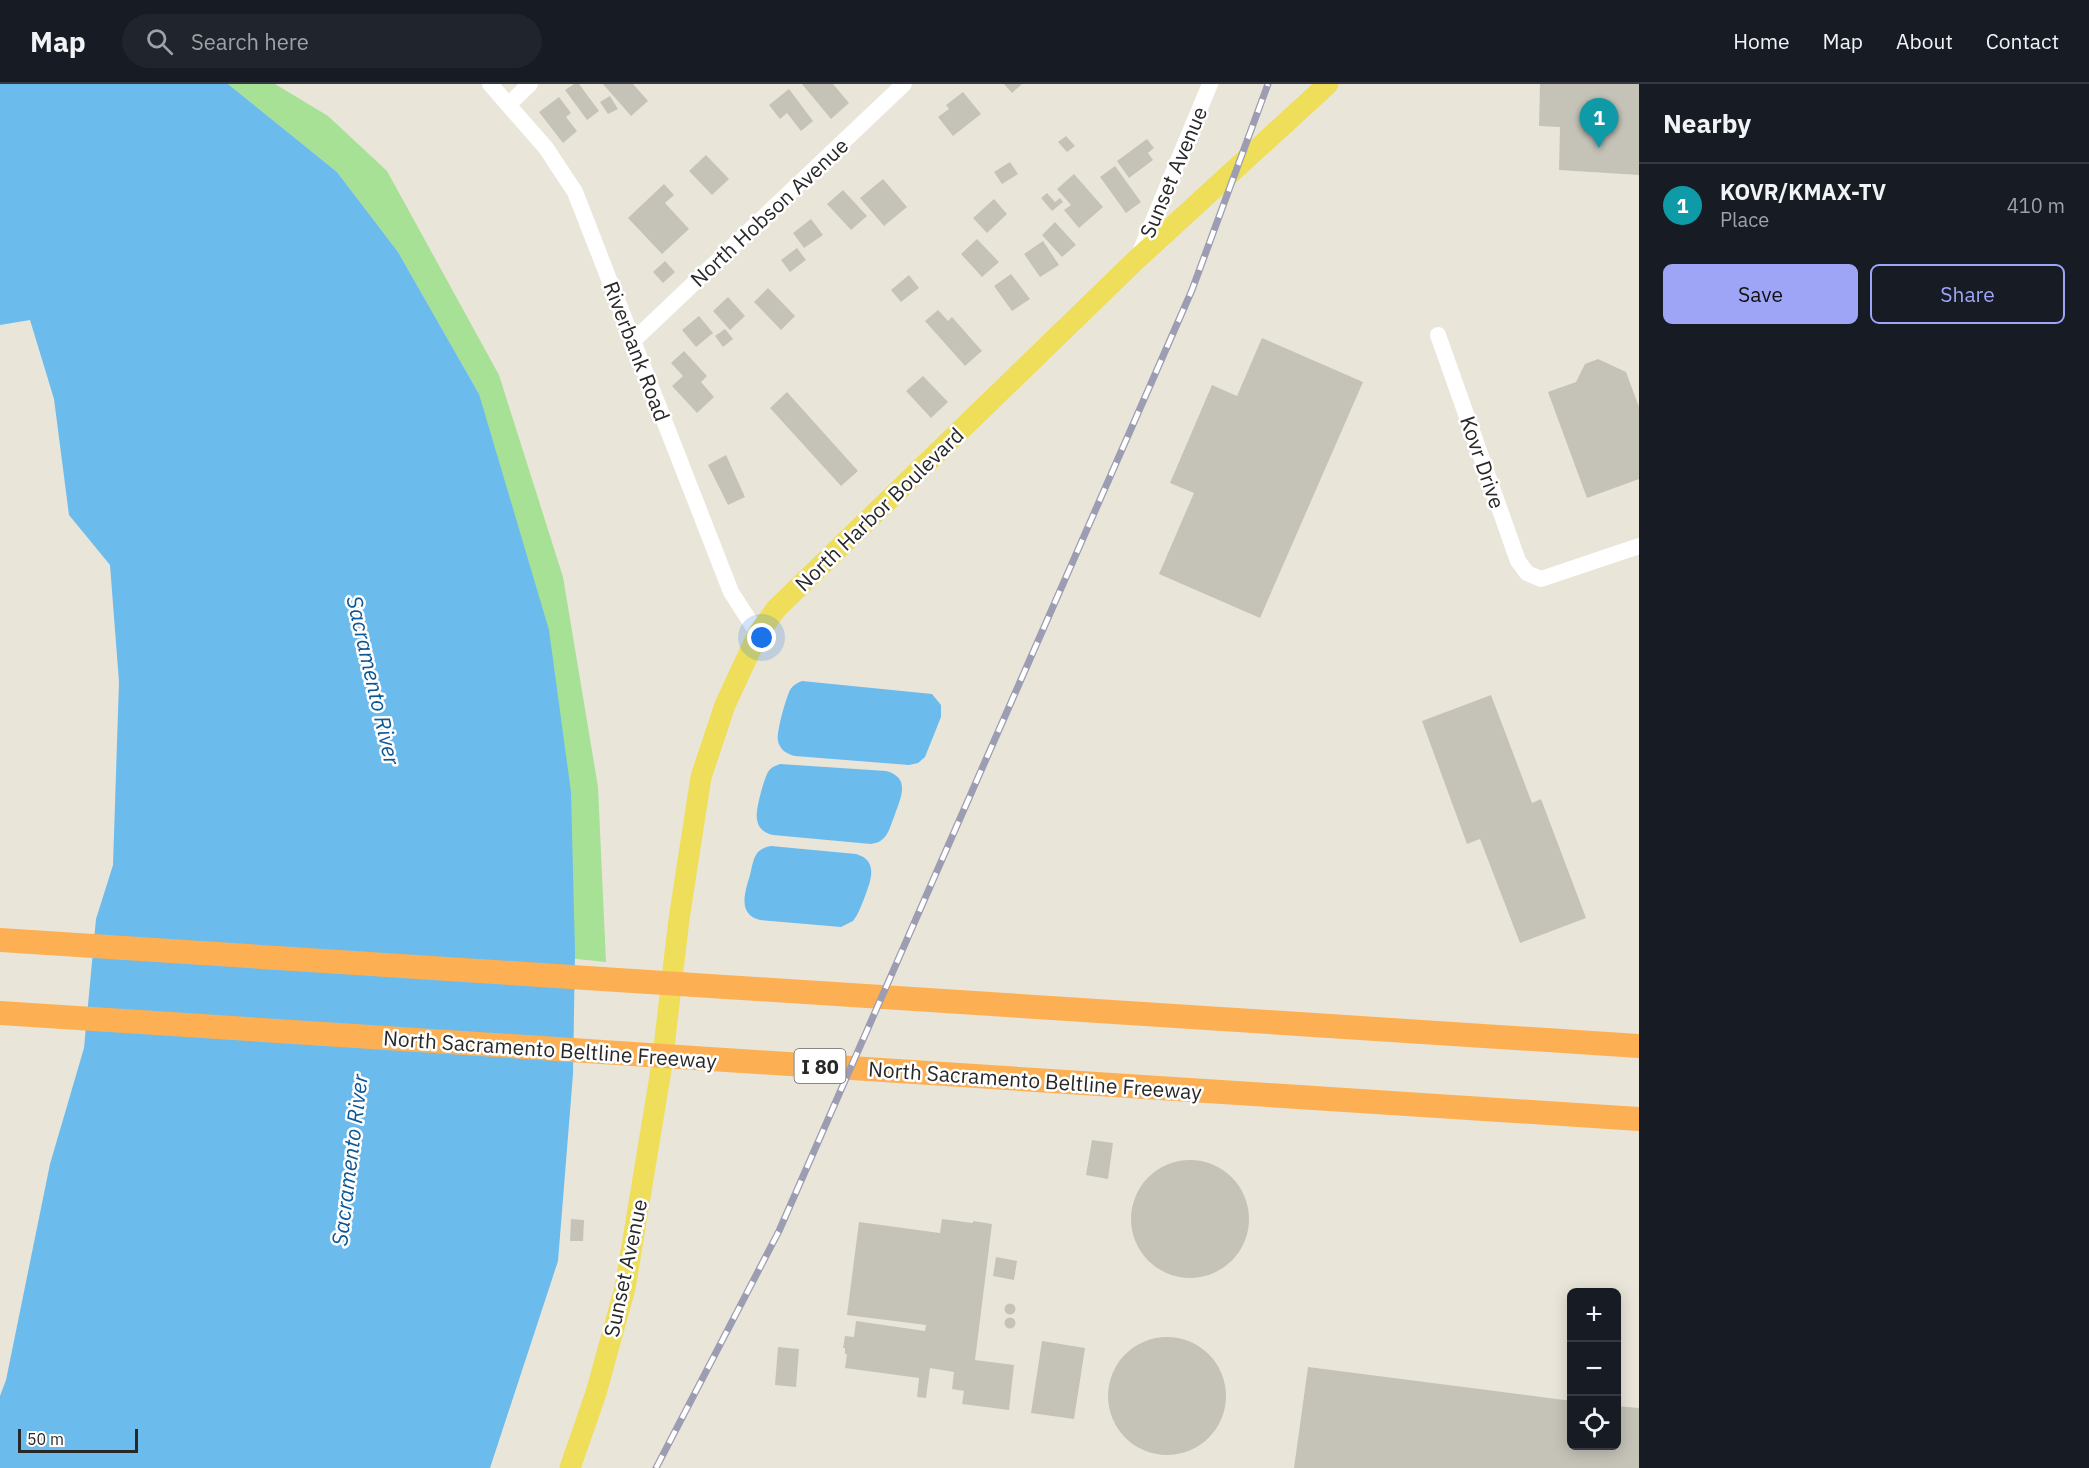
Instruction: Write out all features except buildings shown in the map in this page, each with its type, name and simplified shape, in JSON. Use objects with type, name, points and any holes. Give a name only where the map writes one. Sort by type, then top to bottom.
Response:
[{"type":"highway","points":[[0,940],[1639,1046]]},
{"type":"highway","name":"North Sacramento Beltline Freeway","points":[[0,1013],[1639,1119]]},
{"type":"main road","name":"North Harbor Boulevard","points":[[662,1064],[679,919],[701,777],[725,705],[758,634],[776,609],[1136,260],[1328,84]]},
{"type":"main road","name":"Sunset Avenue","points":[[570,1468],[596,1394],[625,1288],[662,1064]]},
{"type":"street","name":"Riverbank Road","points":[[490,84],[546,148],[575,192],[731,592],[758,634]]},
{"type":"street","points":[[509,104],[530,84]]},
{"type":"street","name":"North Hobson Avenue","points":[[634,340],[904,84]]},
{"type":"street","name":"Sunset Avenue","points":[[1136,260],[1210,84]]},
{"type":"street","name":"Kovr Drive","points":[[1438,335],[1518,561],[1527,573],[1541,579],[1639,546]]},
{"type":"green space","points":[[228,84],[275,84],[328,116],[387,171],[499,375],[563,577],[598,787],[606,962],[557,957],[479,394],[398,252],[337,172]]},
{"type":"water","name":"Sacramento River","points":[[0,84],[228,84],[337,172],[398,252],[479,394],[549,630],[571,792],[575,952],[573,1074],[558,1261],[490,1468],[0,1468],[0,1396],[6,1380],[50,1164],[84,1048],[96,919],[113,865],[119,682],[110,565],[69,515],[54,399],[30,320],[0,325]]},
{"type":"water","points":[[802,681],[932,694],[941,705],[941,717],[925,757],[918,763],[909,765],[795,756],[787,753],[780,747],[778,741],[780,723],[790,690]]},
{"type":"water","points":[[780,764],[886,771],[894,774],[902,784],[902,790],[886,836],[871,844],[773,835],[765,832],[760,828],[757,815],[762,788],[768,772]]},
{"type":"water","points":[[771,846],[856,854],[863,857],[871,867],[871,873],[861,907],[853,921],[841,927],[760,920],[748,913],[744,902],[756,854]]},
{"type":"railway","points":[[656,1468],[779,1231],[1192,290],[1268,84]]},
{"type":"place","name":"KOVR/KMAX-TV","points":[[1599,148]]}]
